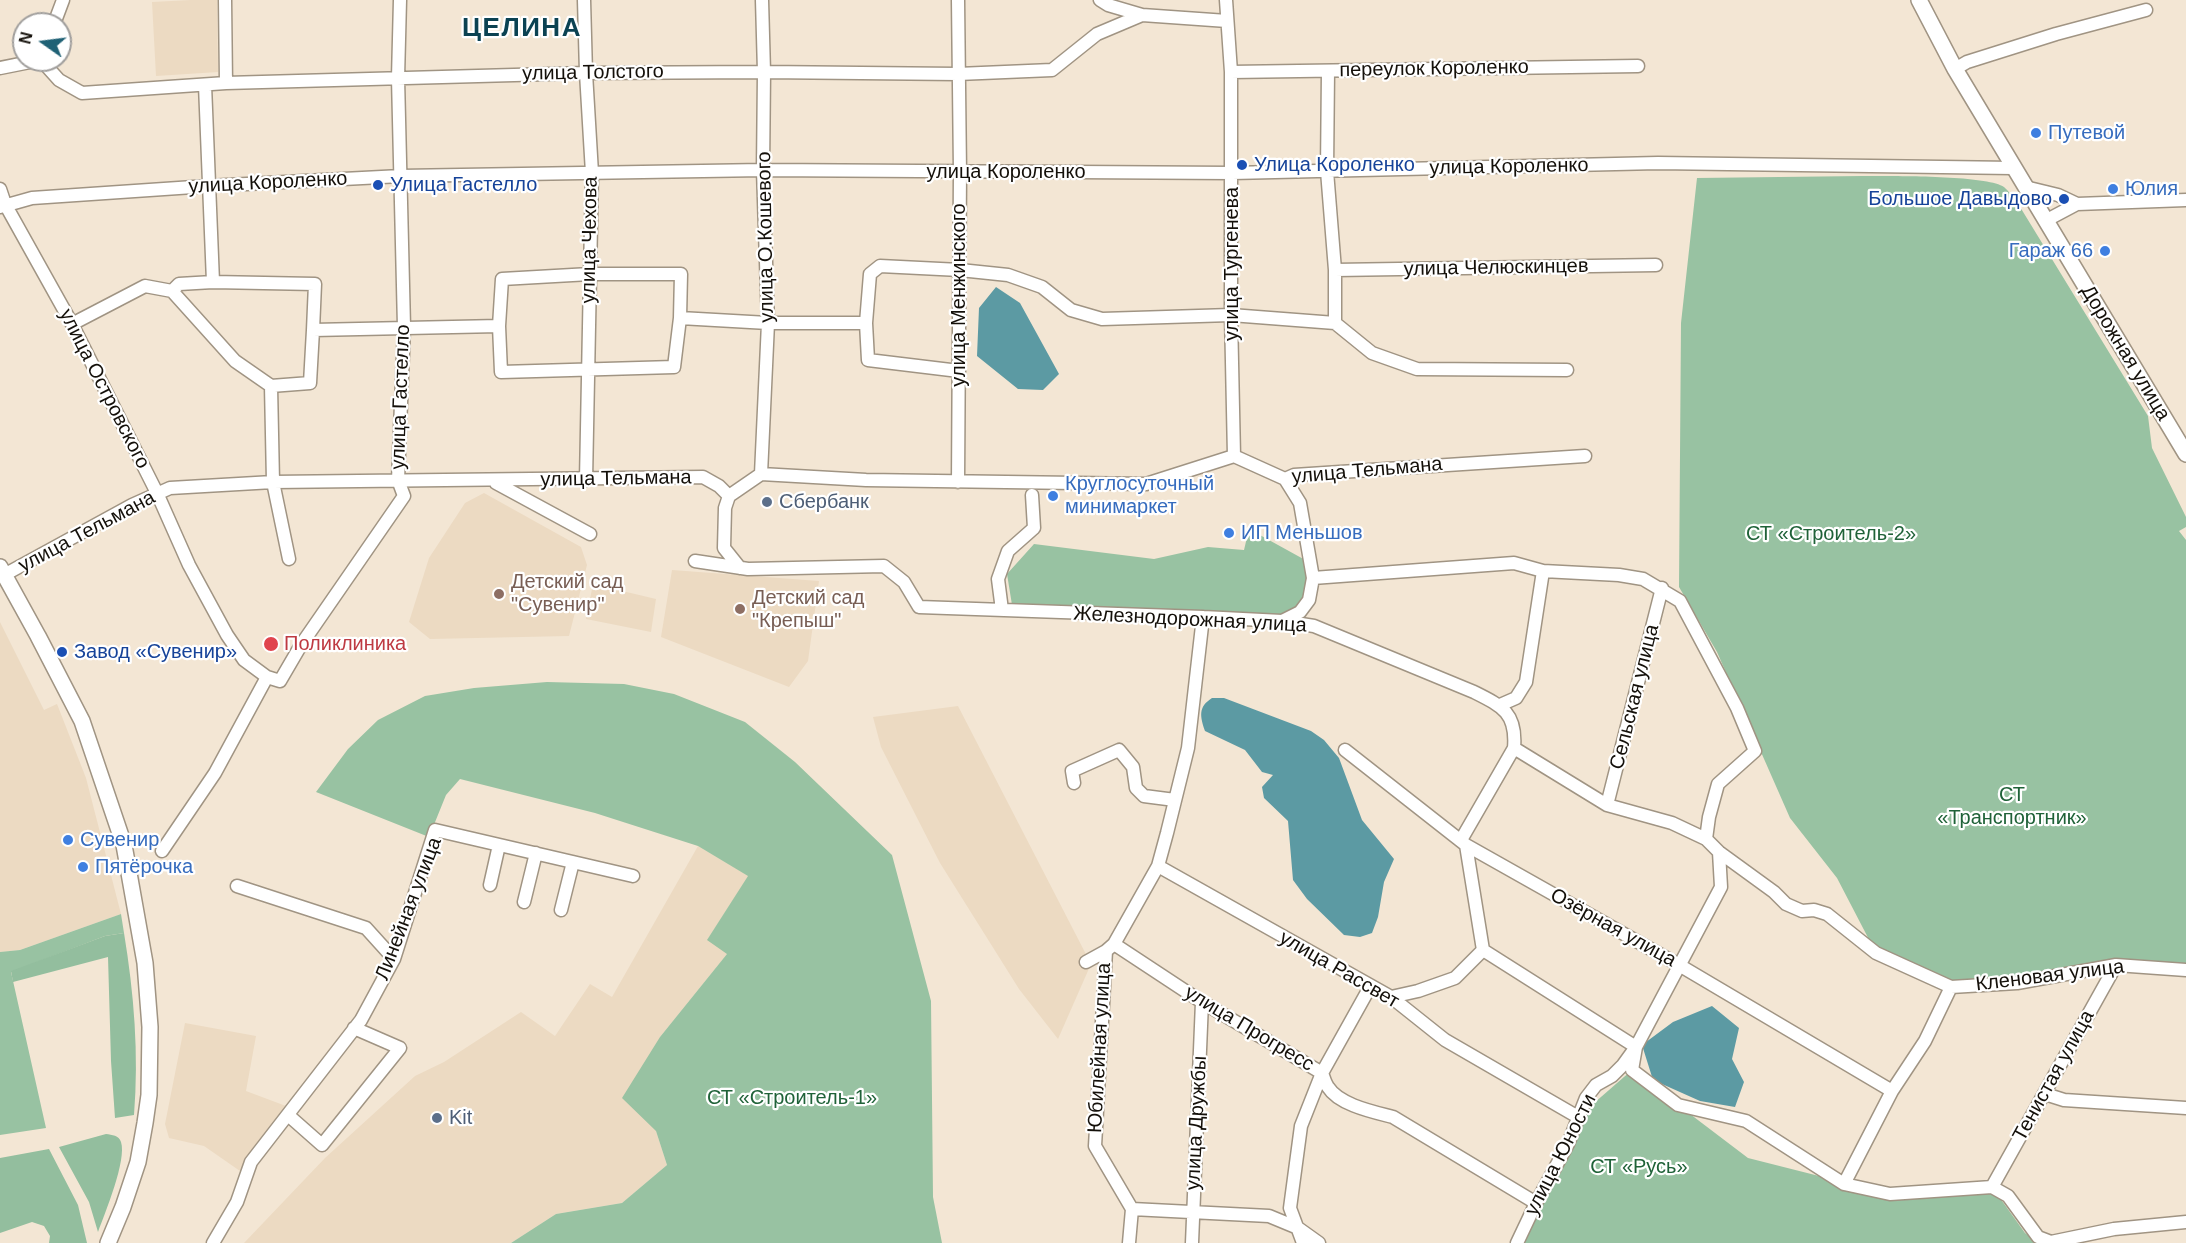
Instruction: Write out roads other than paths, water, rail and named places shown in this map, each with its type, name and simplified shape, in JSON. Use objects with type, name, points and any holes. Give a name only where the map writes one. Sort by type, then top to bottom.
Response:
[{"type":"main road","name":"Дорожная улица","points":[[1919,0],[1961,65],[2013,168],[2186,454]]},
{"type":"main road","points":[[2,571],[82,721],[124,845],[145,963],[150,1027],[149,1095],[138,1162],[108,1243]]},
{"type":"street","points":[[225,0],[226,83]]},
{"type":"street","name":"улица Гастелло","points":[[267,677],[280,681],[301,645],[404,496],[398,480],[404,327],[398,78],[400,0]]},
{"type":"street","name":"улица Чехова","points":[[584,0],[592,173],[586,480]]},
{"type":"street","name":"улица О.Кошевого","points":[[761,474],[768,323],[763,170],[762,0]]},
{"type":"street","name":"улица Менжинского","points":[[958,0],[960,172],[958,482]]},
{"type":"street","name":"улица Толстого","points":[[1100,0],[1108,5],[1142,15],[1227,21]]},
{"type":"street","name":"улица Тургенева","points":[[1226,0],[1231,72],[1233,173],[1231,315],[1234,456]]},
{"type":"street","points":[[1961,65],[2056,34],[2145,10]]},
{"type":"street","name":"улица Толстого","points":[[52,72],[59,80],[82,93],[226,83],[586,73],[958,74],[1052,70],[1097,34],[1142,15]]},
{"type":"street","name":"переулок Короленко","points":[[1231,72],[1638,66]]},
{"type":"street","points":[[1328,71],[1327,171],[1335,270],[1335,323]]},
{"type":"street","points":[[205,85],[213,282]]},
{"type":"street","name":"улица Короленко","points":[[2,206],[32,198],[401,176],[763,170],[1233,173],[1658,164],[2013,168]]},
{"type":"street","points":[[2025,187],[2058,195],[2077,204]]},
{"type":"street","name":"улица Островского","points":[[0,189],[2,206],[72,324],[157,493],[189,565],[227,635],[244,660],[267,677]]},
{"type":"street","points":[[2045,220],[2077,204],[2186,200]]},
{"type":"street","name":"улица Челюскинцев","points":[[1335,270],[1656,265]]},
{"type":"street","points":[[959,371],[868,360],[866,323],[870,274],[880,266],[1008,275],[1042,288],[1071,310],[1102,319],[1231,315],[1335,323],[1372,353],[1417,369],[1567,370]]},
{"type":"street","points":[[590,274],[681,274],[680,318],[674,367],[501,372],[499,326],[502,279],[590,274]]},
{"type":"street","points":[[72,324],[145,286],[172,291],[236,361],[271,386],[310,383],[315,284],[213,282],[179,284],[172,291]]},
{"type":"street","points":[[680,318],[768,323],[866,323]]},
{"type":"street","points":[[313,330],[499,326]]},
{"type":"street","points":[[271,386],[273,482],[289,559]]},
{"type":"street","points":[[740,568],[724,548],[725,508],[729,496],[761,474],[866,480],[1146,484],[1234,456]]},
{"type":"street","name":"улица Тельмана","points":[[1234,456],[1285,479],[1294,475],[1585,456]]},
{"type":"street","name":"улица Тельмана","points":[[2,571],[170,488],[273,482],[703,477],[719,486],[729,496]]},
{"type":"street","points":[[1282,621],[1300,612],[1309,600],[1312,578],[1300,502],[1285,479]]},
{"type":"street","points":[[493,481],[590,534]]},
{"type":"street","points":[[1002,610],[998,579],[1008,551],[1034,528],[1032,495]]},
{"type":"street","name":"Железнодорожная улица","points":[[695,561],[740,568],[884,566],[904,582],[919,607],[1203,617],[1282,621],[1314,626],[1474,692],[1500,705]]},
{"type":"street","points":[[1312,578],[1514,563],[1543,571],[1619,575],[1643,579],[1662,588],[1680,601],[1737,708],[1755,751],[1718,784],[1706,839]]},
{"type":"street","points":[[1543,571],[1526,682],[1516,698],[1500,705],[1511,717],[1515,733],[1514,748],[1464,843],[1483,950],[1636,1047],[1632,1070],[1678,1105],[1746,1121],[1845,1184],[1890,1194],[1992,1186],[2008,1196],[2038,1237],[2051,1242],[2114,1229],[2186,1222]]},
{"type":"street","name":"Сельская улица","points":[[1607,805],[1662,588]]},
{"type":"street","points":[[1086,962],[1110,947],[1158,866],[1188,748],[1203,617]]},
{"type":"street","points":[[162,851],[215,773],[267,677]]},
{"type":"street","points":[[1514,748],[1607,805],[1672,824],[1706,839],[1719,852]]},
{"type":"street","points":[[1074,783],[1072,771],[1119,750],[1133,767],[1136,788],[1144,796],[1175,800]]},
{"type":"street","name":"Озёрная улица","points":[[1345,750],[1464,843],[1679,965],[1892,1091]]},
{"type":"street","name":"Линейная улица","points":[[213,1243],[237,1202],[251,1162],[361,1020],[394,959],[435,830],[633,876]]},
{"type":"street","points":[[490,885],[499,845]]},
{"type":"street","name":"Кленовая улица","points":[[1719,852],[1774,892],[1786,904],[1802,910],[1814,910],[1827,914],[1876,953],[1951,987],[2017,983],[2116,965],[2186,969]]},
{"type":"street","name":"улица Юности","points":[[1517,1243],[1568,1144],[1586,1098],[1596,1085],[1612,1076],[1623,1065],[1636,1047],[1721,887],[1719,852]]},
{"type":"street","points":[[524,902],[536,853]]},
{"type":"street","points":[[561,910],[573,862]]},
{"type":"street","name":"улица Рассвет","points":[[1158,866],[1391,997],[1446,1040],[1578,1118]]},
{"type":"street","points":[[237,886],[366,928],[394,959]]},
{"type":"street","name":"улица Прогресс","points":[[1110,947],[1322,1073],[1328,1088],[1345,1101],[1369,1111],[1393,1117],[1536,1203]]},
{"type":"street","name":"Юбилейная улица","points":[[1110,947],[1095,1146],[1132,1209]]},
{"type":"street","points":[[1391,997],[1418,991],[1455,978],[1483,950]]},
{"type":"street","name":"Тенистая улица","points":[[1992,1186],[2116,965]]},
{"type":"street","points":[[1303,1243],[1290,1208],[1301,1126],[1322,1073],[1370,987]]},
{"type":"street","points":[[1845,1184],[1892,1091],[1925,1041],[1951,987]]},
{"type":"street","name":"улица Дружбы","points":[[1192,1243],[1202,1002]]},
{"type":"street","points":[[288,1115],[322,1145],[400,1047],[354,1028]]},
{"type":"street","points":[[2045,1094],[2064,1100],[2186,1108]]},
{"type":"street","points":[[1129,1243],[1132,1209],[1269,1216],[1298,1228],[1319,1243]]},
{"type":"water","points":[[996,287],[1020,303],[1059,374],[1043,390],[1018,389],[977,356],[979,308]]},
{"type":"water","points":[[1212,698],[1224,698],[1311,731],[1324,740],[1339,758],[1362,820],[1394,859],[1384,882],[1378,917],[1372,933],[1360,937],[1344,935],[1307,899],[1293,880],[1288,821],[1264,798],[1262,787],[1273,775],[1262,772],[1245,750],[1205,731],[1201,712],[1207,701]]},
{"type":"water","points":[[1712,1006],[1739,1028],[1732,1059],[1744,1082],[1735,1107],[1700,1101],[1653,1080],[1642,1045],[1673,1022]]},
{"type":"place","name":"Путевой","points":[[2036,133]]},
{"type":"place","name":"Улица Короленко","points":[[1242,165]]},
{"type":"place","name":"Улица Гастелло","points":[[378,185]]},
{"type":"place","name":"Юлия","points":[[2113,189]]},
{"type":"place","name":"Большое Давыдово","points":[[2064,199]]},
{"type":"place","name":"Гараж 66","points":[[2105,251]]},
{"type":"place","name":"Круглосуточный минимаркет","points":[[1053,496]]},
{"type":"place","name":"Сбербанк","points":[[767,502]]},
{"type":"place","name":"ИП Меньшов","points":[[1229,533]]},
{"type":"place","name":"Детский сад \"Сувенир\"","points":[[499,594]]},
{"type":"place","name":"Детский сад \"Крепыш\"","points":[[740,609]]},
{"type":"place","name":"Поликлиника","points":[[271,644]]},
{"type":"place","name":"Завод «Сувенир»","points":[[62,652]]},
{"type":"place","name":"Сувенир","points":[[68,840]]},
{"type":"place","name":"Пятёрочка","points":[[83,867]]},
{"type":"place","name":"Kit","points":[[437,1118]]},
{"type":"district","name":"ЦЕЛИНА","points":[[522,29]]},
{"type":"park label","name":"СТ «Строитель-2»","points":[[1831,534]]},
{"type":"park label","name":"СТ «Транспортник»","points":[[2012,806]]},
{"type":"park label","name":"СТ «Строитель-1»","points":[[792,1098]]},
{"type":"park label","name":"СТ «Русь»","points":[[1639,1167]]}]
